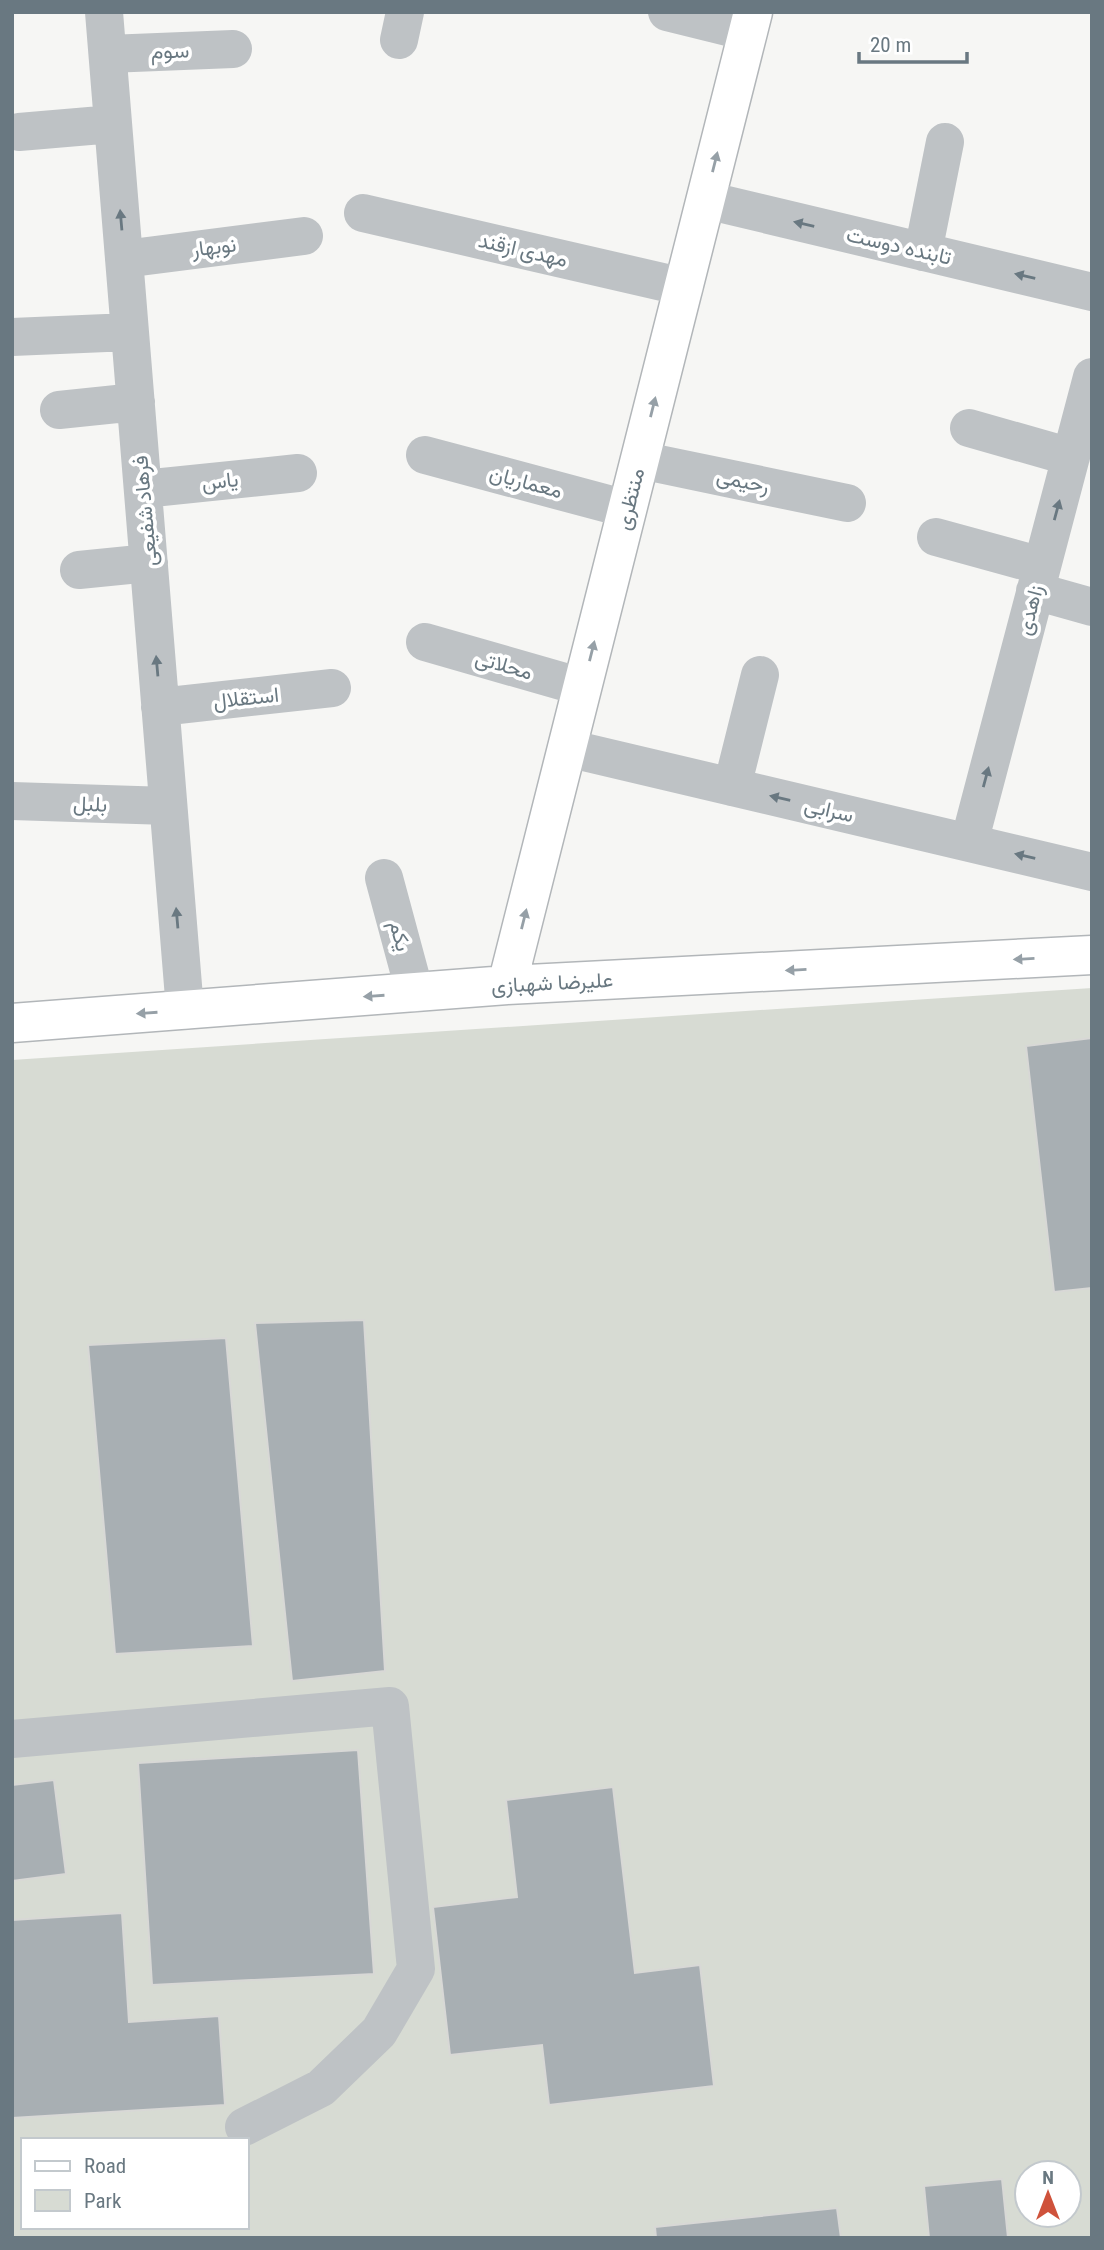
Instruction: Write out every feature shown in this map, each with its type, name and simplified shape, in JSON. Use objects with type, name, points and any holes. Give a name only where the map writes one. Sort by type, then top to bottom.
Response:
[{"type":"main road","name":"منتظری","points":[[507,985],[751,22]]},
{"type":"main road","name":"علیرضا شهبازی","points":[[12,1023],[507,985],[1092,955]]},
{"type":"street","name":"فرهاد شفیعی","points":[[104,12],[185,1010]]},
{"type":"street","points":[[667,12],[751,22]]},
{"type":"street","name":"سوم","points":[[108,54],[233,48]]},
{"type":"street","points":[[19,131],[113,124]]},
{"type":"street","points":[[923,252],[945,142]]},
{"type":"street","name":"تابنده دوست","points":[[706,200],[1092,292]]},
{"type":"street","name":"مهدی ازقند","points":[[363,213],[684,287]]},
{"type":"street","name":"نوبهار","points":[[124,259],[304,236]]},
{"type":"street","points":[[12,337],[130,332]]},
{"type":"street","name":"زاهدی","points":[[969,843],[1092,377]]},
{"type":"street","points":[[59,410],[136,402]]},
{"type":"street","points":[[969,428],[1071,457]]},
{"type":"street","name":"معماریان","points":[[425,455],[627,509]]},
{"type":"street","name":"رحیمی","points":[[640,460],[847,503]]},
{"type":"street","name":"یاس","points":[[143,489],[298,473]]},
{"type":"street","points":[[936,537],[1038,579],[1092,607]]},
{"type":"street","points":[[79,570],[149,563]]},
{"type":"street","name":"محلاتی","points":[[425,642],[582,687]]},
{"type":"street","points":[[733,787],[760,675]]},
{"type":"street","name":"استقلال","points":[[160,707],[332,688]]},
{"type":"street","name":"سرابی","points":[[567,748],[1092,872]]},
{"type":"street","name":"بلبل","points":[[12,801],[169,806]]},
{"type":"street","name":"یکم","points":[[384,878],[415,993]]},
{"type":"street","points":[[12,1739],[390,1706],[416,1969],[379,2032],[321,2088],[244,2127]]},
{"type":"green space","points":[[1092,988],[1092,2238],[12,2238],[12,1060]]},
{"type":"building","points":[[1092,1038],[1092,1288],[1054,1292],[1026,1046]]},
{"type":"building","points":[[364,1320],[385,1671],[292,1681],[255,1323]]},
{"type":"building","points":[[226,1338],[253,1646],[115,1654],[88,1345]]},
{"type":"building","points":[[358,1750],[374,1974],[152,1985],[138,1763]]},
{"type":"building","points":[[54,1780],[66,1874],[12,1881],[12,1785]]},
{"type":"building","points":[[613,1787],[635,1973],[700,1965],[714,2086],[549,2105],[542,2045],[450,2055],[433,1907],[517,1897],[506,1800]]},
{"type":"building","points":[[122,1913],[129,2022],[219,2016],[225,2105],[12,2118],[12,1920]]},
{"type":"building","points":[[1002,2179],[1008,2238],[929,2238],[924,2186]]},
{"type":"building","points":[[837,2208],[841,2238],[656,2238],[655,2227]]}]
